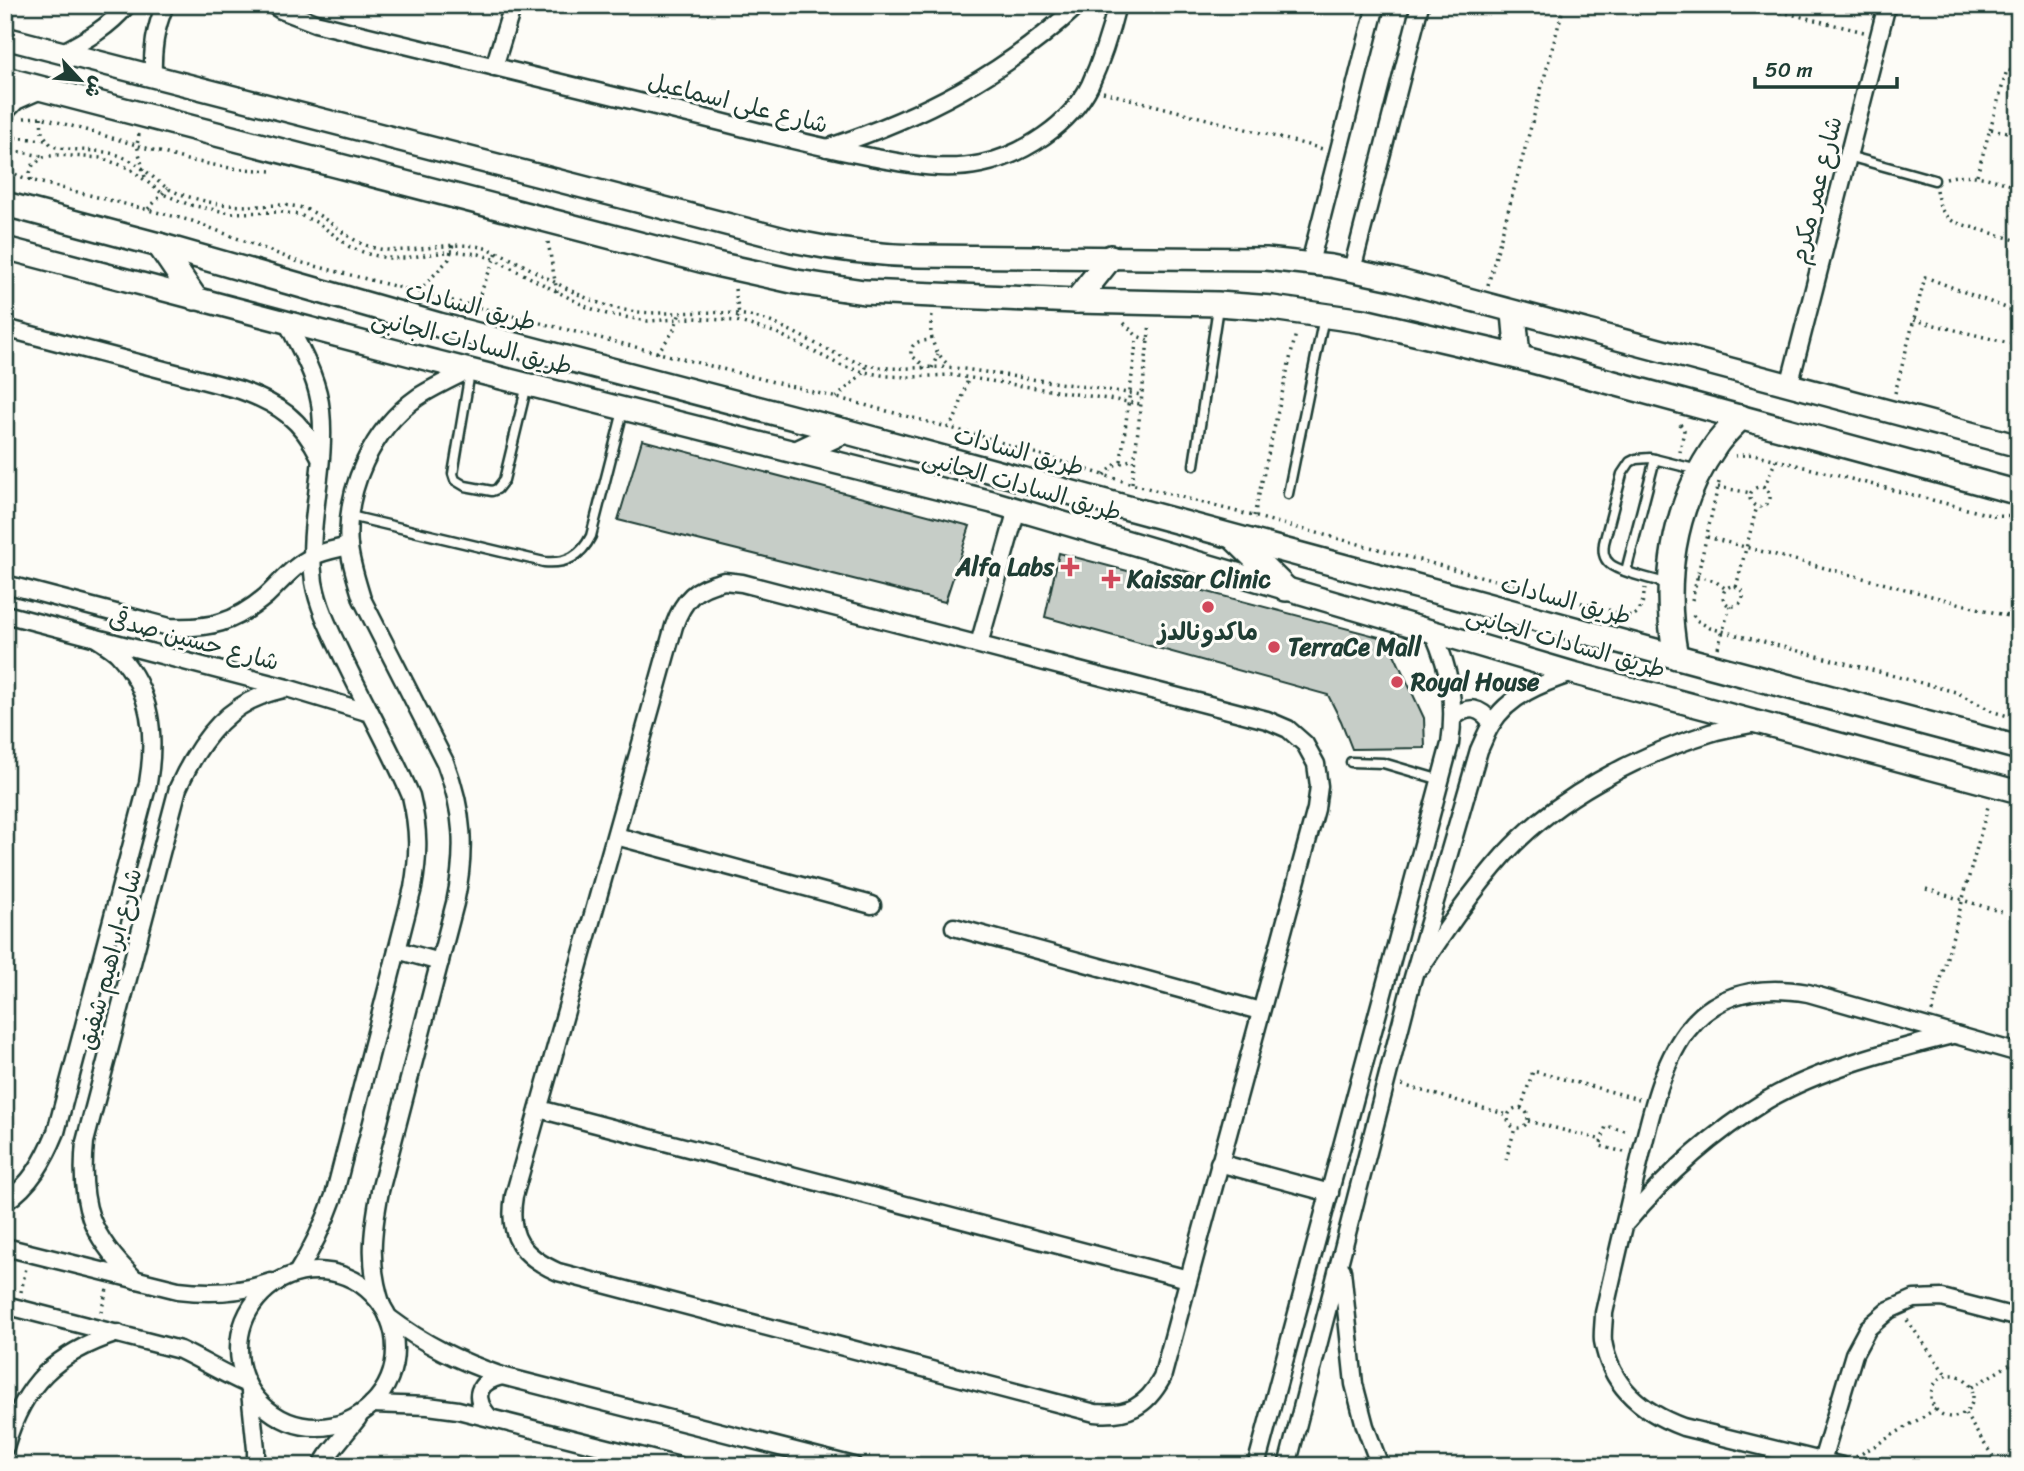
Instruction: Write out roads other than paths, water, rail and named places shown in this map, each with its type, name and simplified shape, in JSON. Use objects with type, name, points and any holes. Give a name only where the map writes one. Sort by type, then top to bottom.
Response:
[{"type":"main road","points":[[5,79],[716,264],[797,282],[864,292],[1218,304],[1324,314],[1402,329],[1518,357],[2019,493]]},
{"type":"main road","points":[[5,107],[14,97],[37,88]]},
{"type":"main road","name":"طريق السادات","points":[[8,202],[439,325],[844,431],[2019,748]]},
{"type":"main road","points":[[159,245],[195,298]]},
{"type":"main road","points":[[1076,301],[1111,257]]},
{"type":"main road","points":[[1514,313],[1518,357]]},
{"type":"main road","points":[[1675,657],[1669,584],[1678,526],[1688,498],[1710,474],[1717,444],[1741,417]]},
{"type":"main road","points":[[799,452],[844,431]]},
{"type":"main road","points":[[1231,536],[1286,589]]},
{"type":"street","points":[[61,53],[90,38],[117,18],[127,5]]},
{"type":"street","points":[[153,77],[152,52],[156,29],[165,5]]},
{"type":"street","name":"شارع على اسماعيل","points":[[273,5],[315,23],[826,148],[914,165],[948,168],[981,164],[1013,153],[1043,136],[1068,114],[1088,88],[1108,43],[1117,5]]},
{"type":"street","points":[[494,67],[513,5]]},
{"type":"street","points":[[826,148],[888,127],[970,86],[1014,58],[1055,27],[1078,5]]},
{"type":"street","points":[[1310,263],[1377,5]]},
{"type":"street","points":[[1352,270],[1420,5]]},
{"type":"street","name":"شارع عمر مكرم","points":[[1789,386],[1887,5]]},
{"type":"street","points":[[5,38],[834,250],[877,255],[1266,259],[1310,263],[1352,270],[2019,446]]},
{"type":"street","name":"طريق السادات الجانبى","points":[[5,248],[430,360],[1017,509],[1573,673],[2019,792]]},
{"type":"street","points":[[256,1466],[248,1387],[239,1354],[239,1339],[249,1310],[258,1297],[270,1286],[290,1276],[310,1253],[324,1225],[334,1196],[413,888],[419,841],[411,796],[325,618],[314,584],[312,557],[323,435],[321,410],[309,365],[287,322]]},
{"type":"street","points":[[5,328],[261,397],[281,408],[297,422],[311,439],[321,459]]},
{"type":"street","points":[[321,1466],[382,1392],[394,1363],[393,1332],[374,1282],[374,1221],[461,875],[463,846],[461,817],[445,762],[362,599],[349,546],[350,516],[361,471],[383,430],[419,396],[471,369]]},
{"type":"street","points":[[979,644],[1017,509]]},
{"type":"street","points":[[312,557],[349,546]]},
{"type":"street","name":"شارع حسين صدقى","points":[[5,584],[169,627],[194,628],[217,625],[240,614],[312,557]]},
{"type":"street","points":[[724,581],[742,583],[979,644],[1267,720],[1288,729],[1305,744],[1316,764],[1318,775],[1316,808],[1162,1378],[1143,1404],[1112,1414],[1095,1413],[558,1272],[541,1265],[528,1255],[518,1243],[512,1228],[511,1212],[680,609],[692,595],[707,585],[724,581]]},
{"type":"street","name":"شارع حسين صدقى","points":[[5,614],[287,688],[370,713]]},
{"type":"street","points":[[5,626],[42,624]]},
{"type":"street","points":[[1256,1466],[1450,744],[1454,717],[1449,678],[1433,632]]},
{"type":"street","name":"شارع ابراهيم شفيق","points":[[5,1202],[31,1179],[46,1157],[56,1132],[149,783],[153,755],[152,727],[145,701],[133,676],[117,653],[96,638]]},
{"type":"street","points":[[1287,1466],[1412,981],[1479,750],[1492,723],[1514,700],[1542,683],[1573,673]]},
{"type":"street","name":"شارع ابراهيم شفيق","points":[[136,1280],[114,1258],[96,1233],[86,1203],[82,1173],[85,1142],[182,778],[191,759],[209,734],[232,713],[259,696],[287,688]]},
{"type":"street","points":[[1454,717],[1463,710],[1474,709],[1485,714],[1492,723]]},
{"type":"street","points":[[1412,981],[1474,891],[1506,853],[1540,822],[1579,793],[1655,753],[1712,732],[1759,723]]},
{"type":"street","points":[[616,836],[872,905]]},
{"type":"street","points":[[954,927],[1260,1011]]},
{"type":"street","points":[[397,950],[440,962]]},
{"type":"street","points":[[1842,1466],[1659,1419],[1639,1405],[1622,1386],[1609,1364],[1603,1339],[1604,1313],[1645,1136],[1672,1052],[1688,1027],[1711,1008],[1733,997],[1758,990],[1783,989],[1808,993],[2019,1053]]},
{"type":"street","points":[[1623,1227],[1653,1191],[1689,1157],[1727,1126],[1769,1099],[1828,1073],[1908,1046],[1955,1035]]},
{"type":"street","points":[[539,1109],[1188,1279]]},
{"type":"street","points":[[1347,1128],[1373,1133]]},
{"type":"street","points":[[1219,1163],[1330,1193]]},
{"type":"street","points":[[5,1247],[178,1290],[203,1293],[253,1289],[290,1276],[321,1271],[345,1276],[372,1293],[385,1311],[414,1337],[474,1366],[502,1376],[854,1466]]},
{"type":"street","points":[[1341,1256],[1354,1384],[1365,1426],[1380,1466]]},
{"type":"street","points":[[1822,1461],[1854,1354],[1868,1328],[1889,1310],[1914,1300],[1942,1298],[2014,1314],[2019,1331]]},
{"type":"street","points":[[11,1306],[180,1350],[248,1387],[272,1413],[302,1426],[335,1425],[351,1420],[368,1407],[428,1406],[458,1409],[678,1466]]},
{"type":"street","points":[[5,1447],[13,1421],[26,1396],[44,1374],[83,1346],[119,1333]]},
{"type":"street","points":[[489,1417],[479,1406],[479,1391],[488,1379],[502,1376]]},
{"type":"lane","points":[[1849,156],[1934,180]]},
{"type":"lane","points":[[1194,465],[1218,304]]},
{"type":"lane","points":[[1287,494],[1324,314]]},
{"type":"lane","points":[[471,369],[453,474],[455,480],[465,486],[492,491],[504,480],[528,383]]},
{"type":"lane","points":[[350,516],[544,562],[567,561],[586,547],[591,536],[624,408]]},
{"type":"lane","points":[[1669,584],[1609,564],[1604,554],[1604,543],[1622,474],[1629,462],[1643,458],[1710,474]]},
{"type":"lane","points":[[1626,571],[1655,459]]},
{"type":"lane","points":[[1351,762],[1383,762],[1441,780]]},
{"type":"place","name":"Alfa Labs","points":[[1070,567]]},
{"type":"place","name":"Kaissar Clinic","points":[[1111,579]]},
{"type":"place","name":"ماكدونالدز","points":[[1208,607]]},
{"type":"place","name":"TerraCe Mall","points":[[1274,647]]},
{"type":"place","name":"Royal House","points":[[1397,682]]}]
